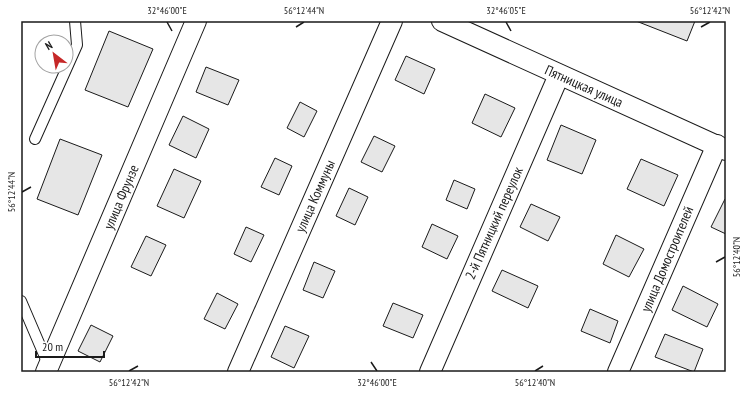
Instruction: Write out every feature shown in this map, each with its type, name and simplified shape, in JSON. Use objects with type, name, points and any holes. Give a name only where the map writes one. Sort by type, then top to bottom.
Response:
[{"type":"street","name":"улица Фрунзе","points":[[48,369],[196,21]]},
{"type":"street","name":"улица Коммуны","points":[[238,372],[392,21]]},
{"type":"street","name":"Пятницкая улица","points":[[442,21],[721,148]]},
{"type":"street","name":"2-й Пятницкий переулок","points":[[430,372],[559,75]]},
{"type":"street","name":"улица Домостроителей","points":[[618,372],[721,148]]},
{"type":"lane","points":[[35,139],[77,45],[75,21]]},
{"type":"lane","points":[[21,301],[48,369]]},
{"type":"building","points":[[636,21],[695,21],[687,41]]},
{"type":"building","points":[[109,31],[153,49],[128,107],[85,90]]},
{"type":"building","points":[[406,56],[435,69],[424,94],[395,80]]},
{"type":"building","points":[[206,67],[239,80],[228,105],[196,92]]},
{"type":"building","points":[[485,94],[515,108],[501,137],[472,123]]},
{"type":"building","points":[[300,102],[317,111],[304,137],[287,128]]},
{"type":"building","points":[[183,116],[209,129],[196,158],[169,145]]},
{"type":"building","points":[[561,125],[596,140],[582,174],[547,160]]},
{"type":"building","points":[[374,136],[395,146],[382,172],[361,162]]},
{"type":"building","points":[[60,139],[102,155],[78,215],[37,199]]},
{"type":"building","points":[[275,158],[292,166],[279,195],[261,187]]},
{"type":"building","points":[[641,159],[678,175],[664,206],[627,189]]},
{"type":"building","points":[[174,169],[201,181],[184,218],[157,206]]},
{"type":"building","points":[[454,180],[475,189],[467,209],[446,200]]},
{"type":"building","points":[[349,188],[368,197],[355,225],[336,216]]},
{"type":"building","points":[[726,199],[726,234],[711,227]]},
{"type":"building","points":[[531,204],[560,217],[548,241],[520,227]]},
{"type":"building","points":[[432,224],[458,236],[447,259],[422,247]]},
{"type":"building","points":[[246,227],[264,235],[251,262],[234,254]]},
{"type":"building","points":[[616,235],[644,249],[629,277],[603,264]]},
{"type":"building","points":[[146,236],[166,245],[151,276],[131,267]]},
{"type":"building","points":[[314,262],[335,271],[323,298],[303,290]]},
{"type":"building","points":[[502,270],[538,286],[528,308],[492,291]]},
{"type":"building","points":[[683,286],[718,304],[707,327],[672,310]]},
{"type":"building","points":[[217,293],[238,304],[225,329],[204,319]]},
{"type":"building","points":[[393,303],[423,315],[413,338],[383,326]]},
{"type":"building","points":[[590,309],[618,321],[610,343],[581,331]]},
{"type":"building","points":[[91,325],[113,336],[100,362],[78,351]]},
{"type":"building","points":[[285,326],[309,336],[294,368],[271,357]]},
{"type":"building","points":[[665,334],[703,349],[694,372],[655,357]]}]
